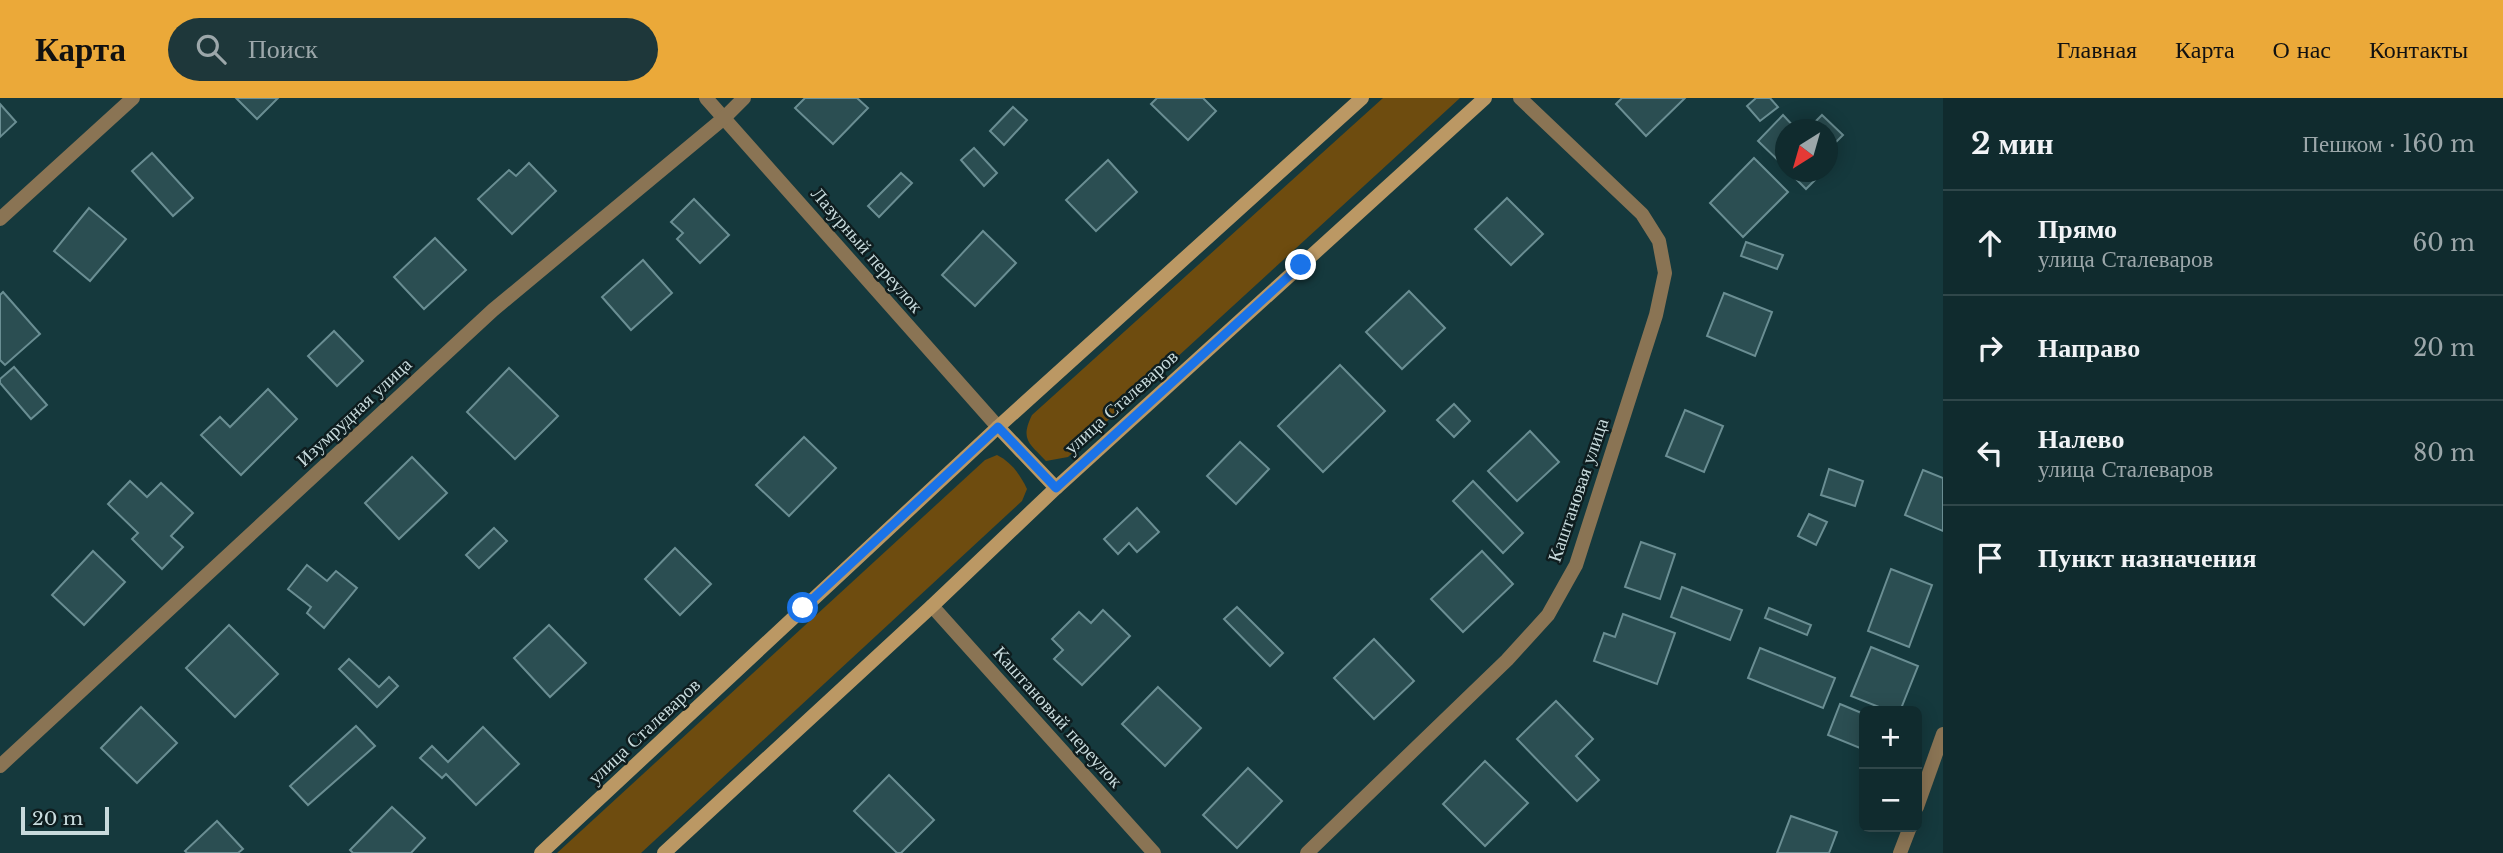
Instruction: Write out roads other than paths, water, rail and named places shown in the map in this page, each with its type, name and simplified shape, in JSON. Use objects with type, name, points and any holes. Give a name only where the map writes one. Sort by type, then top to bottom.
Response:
[{"type":"main road","name":"улица Сталеваров","points":[[541,853],[998,427],[1362,98]]},
{"type":"main road","name":"улица Сталеваров","points":[[664,853],[1056,488],[1485,98]]},
{"type":"main road","points":[[998,427],[1056,488]]},
{"type":"street","points":[[0,219],[133,98]]},
{"type":"street","name":"Лазурный переулок","points":[[706,98],[998,427]]},
{"type":"street","name":"Изумрудная улица","points":[[0,766],[493,310],[724,118],[744,98]]},
{"type":"street","name":"Каштановая улица","points":[[1307,853],[1323,841],[1507,660],[1548,615],[1576,565],[1656,315],[1665,273],[1659,241],[1642,214],[1520,98]]},
{"type":"street","name":"Каштановый переулок","points":[[932,606],[1154,853]]},
{"type":"street","points":[[1922,793],[1943,734]]},
{"type":"street","points":[[1900,853],[1907,832]]}]
